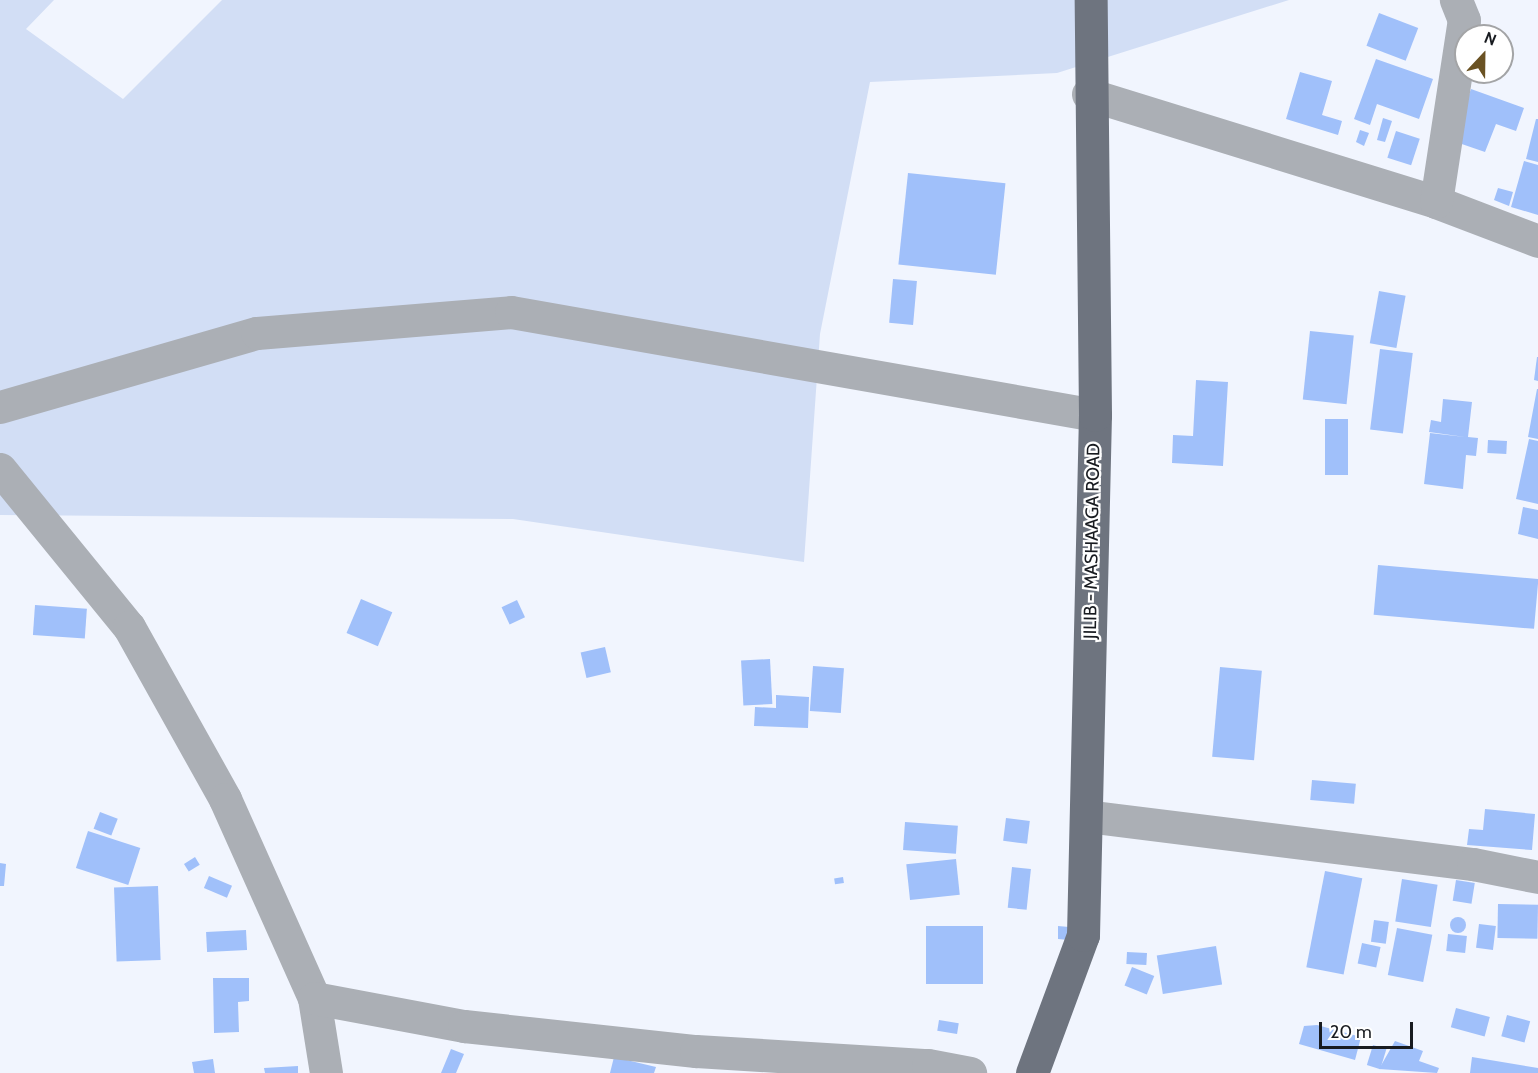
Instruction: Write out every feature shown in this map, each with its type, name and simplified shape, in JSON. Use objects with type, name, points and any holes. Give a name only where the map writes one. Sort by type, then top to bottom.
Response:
[{"type":"main road","name":"JILIB - MASHAAGA ROAD","points":[[1032,1073],[1083,935],[1095,415],[1088,94],[1091,0]]},
{"type":"street","points":[[1436,202],[1464,20],[1456,0]]},
{"type":"street","points":[[1088,94],[1436,202],[1538,242]]},
{"type":"street","points":[[0,407],[257,333],[511,312],[1095,415]]},
{"type":"street","points":[[0,469],[129,627],[225,799],[314,998],[326,1073]]},
{"type":"street","points":[[1086,816],[1473,864],[1538,877]]},
{"type":"street","points":[[314,998],[476,1027],[696,1052],[928,1065],[970,1073]]},
{"type":"shaded area","points":[[0,0],[54,0],[26,29],[123,99],[222,0],[1289,0],[1057,73],[870,82],[820,334],[804,562],[513,519],[0,515]]},
{"type":"building","points":[[1379,13],[1418,28],[1406,61],[1366,46]]},
{"type":"building","points":[[1376,59],[1433,79],[1419,119],[1377,104],[1370,125],[1354,119]]},
{"type":"building","points":[[1300,72],[1332,81],[1322,115],[1342,121],[1338,135],[1286,119]]},
{"type":"building","points":[[1471,89],[1524,108],[1516,131],[1496,124],[1485,152],[1453,141]]},
{"type":"building","points":[[1383,118],[1392,121],[1385,142],[1377,140]]},
{"type":"building","points":[[1536,119],[1538,119],[1538,162],[1526,159]]},
{"type":"building","points":[[1360,130],[1369,133],[1364,146],[1356,142]]},
{"type":"building","points":[[1396,131],[1420,139],[1411,165],[1387,158]]},
{"type":"building","points":[[1524,161],[1538,165],[1538,215],[1511,207]]},
{"type":"building","points":[[908,173],[1005,183],[996,275],[898,264]]},
{"type":"building","points":[[1498,188],[1513,192],[1509,206],[1494,200]]},
{"type":"building","points":[[893,279],[917,281],[913,325],[889,323]]},
{"type":"building","points":[[1379,291],[1406,296],[1396,348],[1370,343]]},
{"type":"building","points":[[1310,331],[1354,336],[1347,404],[1303,400]]},
{"type":"building","points":[[1380,349],[1413,353],[1403,433],[1370,429]]},
{"type":"building","points":[[1538,357],[1538,381],[1534,380]]},
{"type":"building","points":[[1196,380],[1228,382],[1223,466],[1172,463],[1173,435],[1193,436]]},
{"type":"building","points":[[1538,389],[1538,439],[1528,437]]},
{"type":"building","points":[[1443,399],[1472,402],[1468,437],[1478,438],[1476,456],[1466,455],[1463,489],[1424,484],[1430,433],[1465,437],[1429,432],[1431,420],[1441,422]]},
{"type":"building","points":[[1325,419],[1348,419],[1348,475],[1325,475]]},
{"type":"building","points":[[1529,439],[1538,441],[1538,504],[1516,499]]},
{"type":"building","points":[[1488,440],[1507,441],[1506,454],[1487,453]]},
{"type":"building","points":[[1523,507],[1538,510],[1538,539],[1518,534]]},
{"type":"building","points":[[1378,565],[1538,579],[1534,629],[1374,615]]},
{"type":"building","points":[[361,599],[392,612],[378,646],[347,633]]},
{"type":"building","points":[[517,600],[525,617],[510,624],[502,607]]},
{"type":"building","points":[[35,605],[87,609],[85,639],[33,635]]},
{"type":"building","points":[[605,647],[611,672],[586,678],[581,653]]},
{"type":"building","points":[[770,659],[772,704],[743,705],[741,661]]},
{"type":"building","points":[[813,666],[844,668],[841,713],[810,711]]},
{"type":"building","points":[[1220,667],[1262,671],[1254,760],[1212,757]]},
{"type":"building","points":[[776,695],[809,697],[808,728],[754,726],[755,707],[776,708]]},
{"type":"building","points":[[1312,780],[1356,784],[1354,804],[1310,800]]},
{"type":"building","points":[[1485,809],[1535,814],[1532,850],[1467,845],[1469,829],[1483,830]]},
{"type":"building","points":[[100,812],[118,819],[111,836],[94,829]]},
{"type":"building","points":[[1006,818],[1030,821],[1027,844],[1003,841]]},
{"type":"building","points":[[905,822],[958,826],[956,854],[903,850]]},
{"type":"building","points":[[88,831],[140,848],[128,885],[76,868]]},
{"type":"building","points":[[195,857],[200,865],[189,872],[184,864]]},
{"type":"building","points":[[956,859],[960,895],[910,900],[906,864]]},
{"type":"building","points":[[0,863],[6,864],[4,886],[0,886]]},
{"type":"building","points":[[1012,867],[1031,869],[1027,910],[1008,908]]},
{"type":"building","points":[[1325,871],[1362,878],[1344,974],[1306,967]]},
{"type":"building","points":[[209,876],[232,886],[227,898],[204,888]]},
{"type":"building","points":[[843,877],[844,883],[835,884],[834,878]]},
{"type":"building","points":[[1402,879],[1438,885],[1431,927],[1395,921]]},
{"type":"building","points":[[1456,880],[1475,883],[1471,904],[1453,901]]},
{"type":"building","points":[[158,886],[161,960],[117,961],[114,888]]},
{"type":"building","points":[[1498,904],[1538,905],[1537,939],[1497,938]]},
{"type":"building","points":[[1455,917],[1461,917],[1466,925],[1464,931],[1455,933],[1450,928],[1450,922]]},
{"type":"building","points":[[1374,920],[1389,922],[1386,944],[1371,942]]},
{"type":"building","points":[[1479,924],[1496,926],[1493,950],[1476,948]]},
{"type":"building","points":[[926,926],[983,926],[983,984],[926,984]]},
{"type":"building","points":[[1058,926],[1069,927],[1069,940],[1058,939]]},
{"type":"building","points":[[1397,928],[1432,935],[1423,982],[1388,975]]},
{"type":"building","points":[[246,930],[247,950],[207,952],[206,932]]},
{"type":"building","points":[[1448,934],[1467,936],[1465,953],[1446,951]]},
{"type":"building","points":[[1362,943],[1381,947],[1376,967],[1358,964]]},
{"type":"building","points":[[1216,946],[1222,985],[1163,994],[1157,955]]},
{"type":"building","points":[[1127,952],[1147,953],[1146,965],[1126,964]]},
{"type":"building","points":[[1132,967],[1154,976],[1147,995],[1125,986]]},
{"type":"building","points":[[213,978],[249,978],[249,1001],[238,1002],[239,1032],[214,1033]]},
{"type":"building","points":[[1456,1008],[1490,1017],[1485,1036],[1451,1027]]},
{"type":"building","points":[[1507,1015],[1530,1021],[1524,1042],[1501,1036]]},
{"type":"building","points":[[939,1020],[959,1023],[957,1034],[937,1031]]},
{"type":"building","points":[[1317,1025],[1361,1037],[1355,1060],[1299,1044],[1304,1026]]},
{"type":"building","points":[[1395,1041],[1423,1051],[1419,1061],[1439,1068],[1437,1073],[1379,1069]]},
{"type":"building","points":[[1373,1045],[1386,1049],[1380,1069],[1367,1065]]},
{"type":"building","points":[[451,1049],[464,1054],[456,1073],[441,1073]]},
{"type":"building","points":[[614,1057],[656,1067],[654,1073],[610,1073]]},
{"type":"building","points":[[1472,1057],[1538,1068],[1538,1073],[1470,1073]]},
{"type":"building","points":[[213,1059],[215,1073],[194,1073],[192,1062]]},
{"type":"building","points":[[298,1066],[298,1073],[265,1073],[264,1068]]}]
